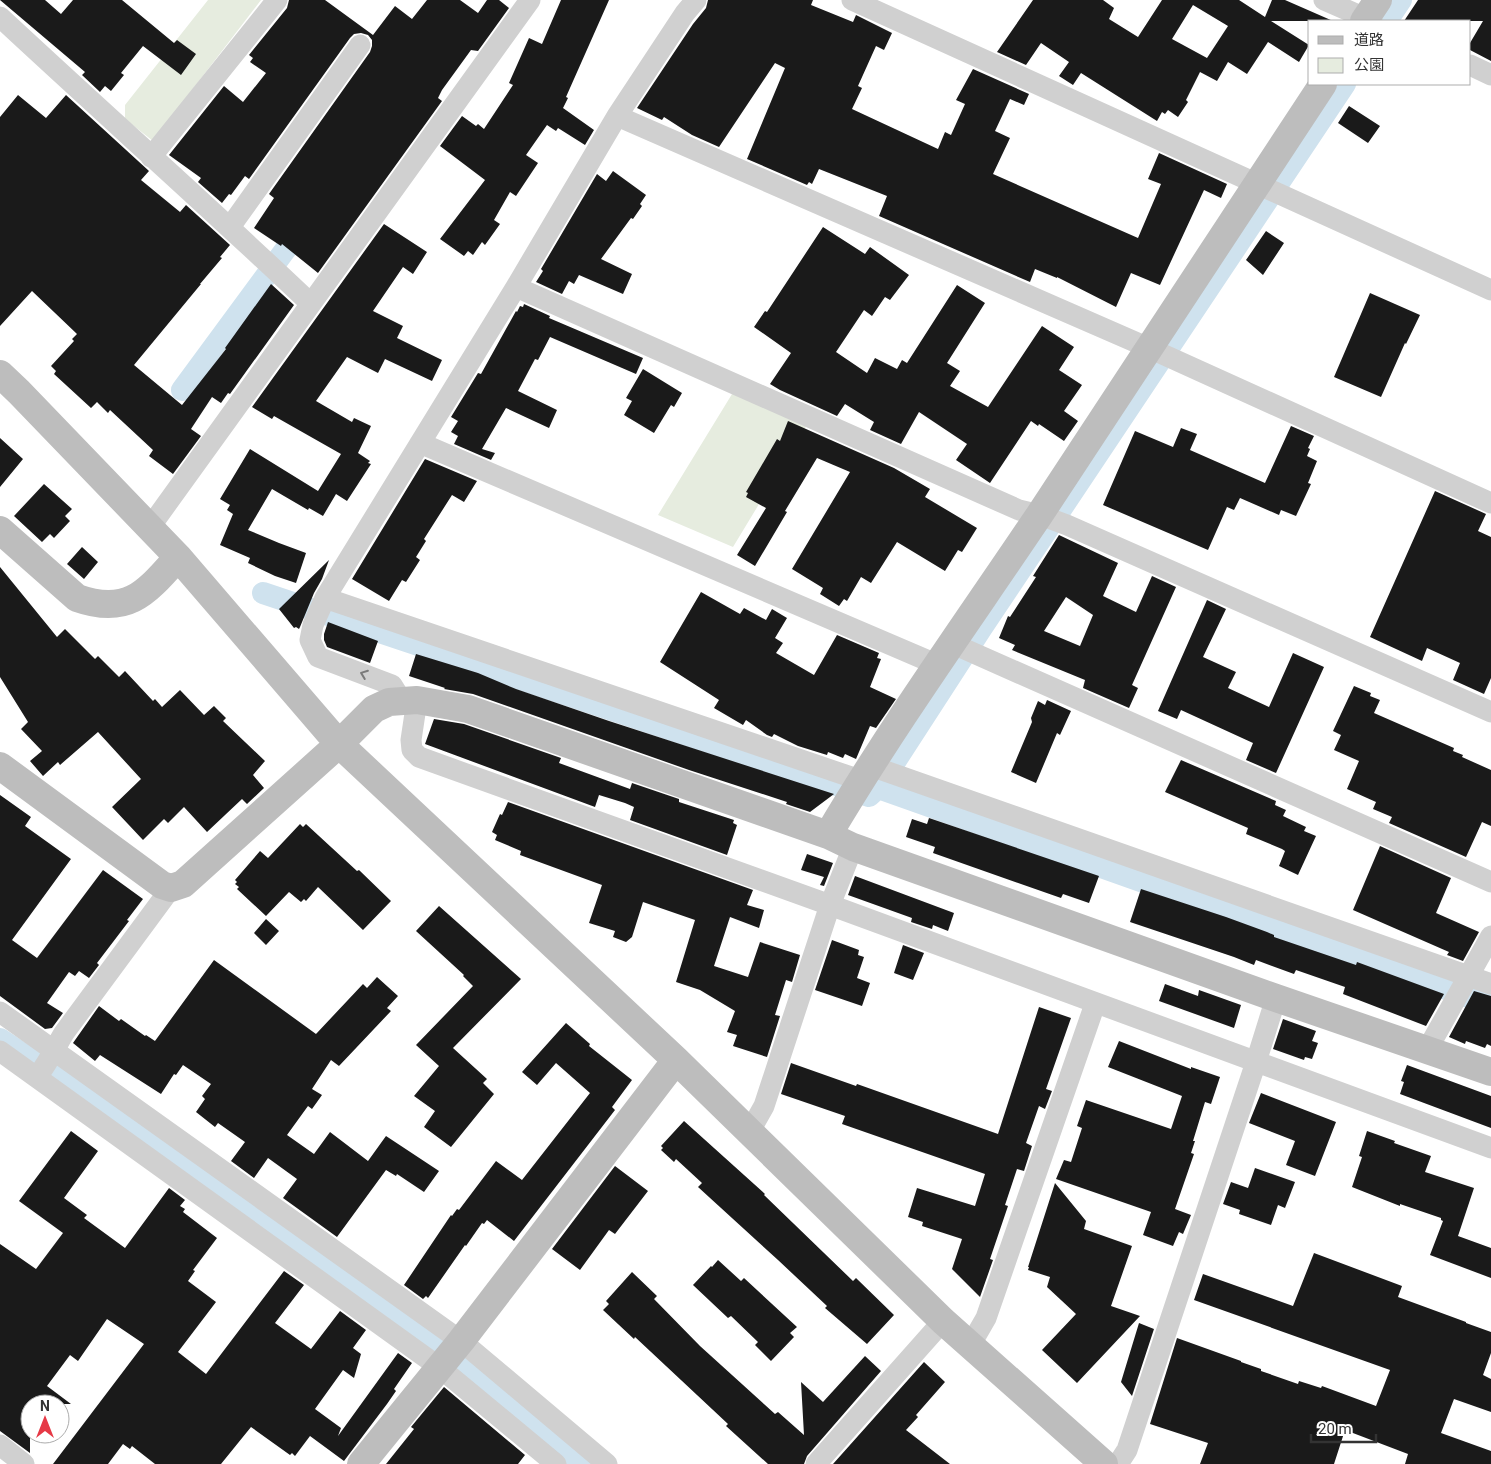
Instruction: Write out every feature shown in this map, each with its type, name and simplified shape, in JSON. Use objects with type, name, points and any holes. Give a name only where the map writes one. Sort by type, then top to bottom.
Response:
[{"type":"street","points":[[151,157],[277,0]]},
{"type":"street","points":[[150,526],[530,0]]},
{"type":"street","points":[[696,0],[685,13],[617,116],[516,287],[325,598],[312,625],[310,640],[318,657],[392,685],[409,700],[412,750],[419,757],[830,905],[1491,1148]]},
{"type":"street","points":[[852,0],[1491,290]]},
{"type":"street","points":[[1324,0],[1370,15]]},
{"type":"street","points":[[0,17],[151,157],[230,227],[310,303]]},
{"type":"street","points":[[230,227],[360,44]]},
{"type":"street","points":[[1471,65],[1491,75]]},
{"type":"street","points":[[828,835],[865,773],[1040,515],[1322,85]]},
{"type":"street","points":[[617,116],[1149,348],[1491,503]]},
{"type":"street","points":[[516,287],[1019,510],[1067,525],[1491,712]]},
{"type":"street","points":[[0,374],[150,526],[339,744],[676,1060],[943,1320],[1104,1464]]},
{"type":"street","points":[[420,443],[944,654],[1491,882]]},
{"type":"street","points":[[0,530],[77,598],[93,604],[118,605],[137,597],[153,586],[178,557]]},
{"type":"street","points":[[325,598],[865,773],[1491,984]]},
{"type":"street","points":[[45,1064],[64,1033],[171,888],[183,884],[339,744],[374,709],[389,702],[409,700],[468,709],[828,835],[853,847],[1276,998],[1491,1072]]},
{"type":"street","points":[[0,766],[162,885],[171,888]]},
{"type":"street","points":[[750,1131],[764,1106],[830,905],[853,847]]},
{"type":"street","points":[[1427,1050],[1491,936]]},
{"type":"street","points":[[1118,1464],[1127,1450],[1276,998]]},
{"type":"street","points":[[971,1344],[986,1318],[1095,1004]]},
{"type":"street","points":[[0,1012],[45,1064],[449,1355],[607,1464]]},
{"type":"street","points":[[0,1051],[45,1064],[449,1355],[556,1464]]},
{"type":"street","points":[[361,1464],[449,1355],[676,1060]]},
{"type":"street","points":[[816,1464],[943,1320]]},
{"type":"street","points":[[0,1445],[24,1464]]},
{"type":"green space","points":[[208,0],[261,0],[153,141],[125,119],[125,105]]},
{"type":"green space","points":[[740,381],[813,415],[733,547],[658,515]]},
{"type":"building","points":[[0,0],[45,0],[61,14],[73,0],[122,0],[174,43],[177,40],[196,54],[181,75],[143,46],[121,73],[124,75],[111,91],[105,86],[100,92],[82,75],[85,72]]},
{"type":"building","points":[[289,0],[325,0],[373,35],[395,6],[412,19],[427,0],[460,0],[478,13],[487,0],[499,0],[509,8],[478,51],[471,50],[442,90],[438,98],[442,101],[318,273],[282,244],[281,246],[254,228],[274,198],[269,194],[370,52],[372,40],[368,35],[354,34],[350,38],[249,179],[245,176],[231,195],[229,194],[222,203],[198,182],[201,178],[169,155],[224,86],[243,102],[266,73],[250,62],[253,58],[249,55],[287,8]]},
{"type":"building","points":[[561,0],[609,0],[566,97],[568,98],[563,108],[594,130],[585,145],[558,128],[556,131],[547,125],[526,155],[538,163],[516,196],[510,192],[494,220],[500,224],[485,245],[482,242],[473,255],[468,251],[464,256],[440,239],[485,180],[440,146],[462,116],[484,129],[513,85],[509,83],[529,38],[542,44]]},
{"type":"building","points":[[708,0],[813,0],[811,5],[853,22],[856,15],[892,33],[884,50],[876,46],[858,86],[862,88],[852,109],[938,149],[945,132],[951,135],[965,104],[956,100],[973,69],[1029,94],[1024,105],[1010,99],[995,131],[1010,138],[993,174],[1138,238],[1161,184],[1148,179],[1159,153],[1227,184],[1221,198],[1204,190],[1160,285],[1131,273],[1116,307],[1057,277],[1035,269],[1030,282],[879,216],[887,196],[819,169],[812,184],[809,182],[807,185],[747,159],[785,68],[775,63],[719,147],[692,135],[664,117],[662,120],[637,108],[693,24],[706,8]]},
{"type":"building","points":[[1033,0],[1103,0],[1114,8],[1109,19],[1138,37],[1162,0],[1239,0],[1265,17],[1272,0],[1285,0],[1331,20],[1271,21],[1308,44],[1299,62],[1268,42],[1247,74],[1228,62],[1217,81],[1200,72],[1186,100],[1188,102],[1178,117],[1168,110],[1165,114],[1162,112],[1157,121],[1081,73],[1073,85],[1059,76],[1069,62],[1041,43],[1026,65],[997,52]],"holes":[[[1193,5],[1228,26],[1207,58],[1172,39]]]},
{"type":"building","points":[[1418,0],[1491,0],[1491,61],[1471,51],[1471,41],[1483,21],[1405,20]]},
{"type":"building","points":[[18,95],[46,118],[66,95],[149,171],[141,180],[180,212],[186,205],[230,245],[220,257],[222,258],[134,365],[182,405],[226,349],[271,284],[294,305],[230,394],[228,393],[221,403],[212,397],[191,429],[201,436],[173,474],[149,456],[153,450],[110,410],[108,413],[97,402],[91,408],[54,374],[56,371],[51,366],[74,341],[72,339],[77,334],[32,291],[0,326],[0,117]]},
{"type":"building","points":[[1349,106],[1380,126],[1368,143],[1338,123]]},
{"type":"building","points":[[613,171],[646,195],[640,204],[642,206],[633,219],[631,218],[601,259],[632,274],[623,294],[579,275],[574,284],[569,281],[562,294],[536,282],[543,271],[541,269],[597,174],[606,181]]},
{"type":"building","points":[[384,224],[427,252],[413,274],[403,267],[373,311],[403,326],[397,338],[442,360],[432,381],[385,359],[378,373],[347,357],[316,401],[352,422],[354,418],[371,426],[358,453],[370,461],[368,463],[371,464],[347,501],[336,494],[323,516],[309,508],[308,510],[272,489],[248,530],[306,553],[296,583],[275,576],[248,563],[250,558],[220,545],[233,514],[227,510],[230,505],[220,499],[250,449],[318,491],[341,454],[274,416],[272,419],[252,407]]},
{"type":"building","points":[[823,227],[865,254],[870,247],[909,275],[890,300],[885,297],[872,316],[864,310],[836,352],[867,373],[875,358],[897,369],[902,360],[907,363],[957,285],[985,303],[947,363],[960,371],[950,386],[988,407],[1042,326],[1074,347],[1059,370],[1082,385],[1064,411],[1078,421],[1064,441],[1039,424],[1038,426],[1031,421],[990,483],[956,460],[967,444],[919,412],[901,444],[870,430],[874,422],[845,404],[837,416],[770,384],[791,353],[754,327],[765,311],[767,312]]},
{"type":"building","points":[[1266,231],[1284,243],[1263,275],[1246,260]]},
{"type":"building","points":[[1370,293],[1420,315],[1405,343],[1381,397],[1334,377]]},
{"type":"building","points":[[524,304],[550,316],[549,318],[643,358],[636,374],[550,337],[538,360],[535,359],[518,391],[557,410],[549,428],[506,408],[482,449],[495,453],[491,460],[454,444],[458,436],[451,432],[458,421],[451,417],[478,373],[481,374],[516,311],[520,306],[523,307]]},
{"type":"building","points":[[643,369],[682,393],[674,407],[671,405],[654,433],[624,415],[632,401],[626,398]]},
{"type":"building","points":[[788,421],[894,468],[930,489],[925,497],[977,528],[962,552],[958,550],[945,571],[897,542],[871,583],[861,577],[847,601],[844,599],[839,606],[820,594],[823,588],[792,569],[850,472],[817,458],[755,566],[737,555],[766,508],[746,497],[748,493],[746,492],[777,439],[780,441]]},
{"type":"building","points":[[1291,426],[1314,436],[1308,448],[1310,449],[1307,456],[1317,461],[1308,483],[1311,484],[1296,516],[1281,510],[1279,515],[1240,498],[1234,510],[1227,507],[1208,550],[1103,505],[1135,431],[1173,447],[1181,428],[1197,434],[1190,450],[1265,483]]},
{"type":"building","points":[[0,438],[23,459],[0,487]]},
{"type":"building","points":[[425,459],[477,481],[464,502],[452,495],[424,539],[426,541],[416,557],[420,560],[406,582],[402,580],[389,601],[352,579]]},
{"type":"building","points":[[44,484],[72,509],[65,516],[70,521],[54,538],[50,534],[42,542],[14,516]]},
{"type":"building","points":[[1435,491],[1486,514],[1478,531],[1491,537],[1491,678],[1484,694],[1453,680],[1460,663],[1427,648],[1422,661],[1370,637]]},
{"type":"building","points":[[1059,535],[1118,563],[1103,596],[1136,612],[1152,576],[1176,587],[1132,685],[1138,688],[1129,708],[1083,688],[1085,680],[1012,650],[1015,645],[999,638],[1008,616],[1010,617],[1036,577],[1033,576]],"holes":[[[1066,597],[1093,615],[1080,646],[1044,631]]]},
{"type":"building","points":[[82,547],[98,562],[84,579],[67,564]]},
{"type":"building","points":[[329,560],[299,629],[294,628],[279,609]]},
{"type":"building","points":[[0,567],[57,637],[65,629],[95,659],[98,656],[119,677],[125,671],[153,701],[155,699],[162,707],[180,690],[204,715],[214,706],[226,718],[223,721],[265,761],[253,775],[264,788],[247,804],[242,799],[207,832],[184,807],[168,823],[164,819],[143,840],[112,807],[141,779],[98,732],[60,765],[58,762],[43,776],[30,761],[42,751],[21,729],[28,722],[0,677]]},
{"type":"building","points":[[701,592],[740,614],[744,608],[766,620],[772,609],[787,618],[775,638],[783,643],[776,653],[814,675],[837,635],[879,653],[877,658],[881,659],[870,687],[896,699],[876,728],[870,726],[856,759],[845,754],[843,758],[828,752],[827,755],[798,746],[774,734],[772,737],[746,720],[743,725],[714,708],[719,700],[660,662]]},
{"type":"building","points":[[1207,600],[1226,609],[1203,657],[1236,672],[1228,688],[1269,707],[1293,653],[1324,667],[1276,773],[1246,760],[1253,743],[1181,710],[1177,719],[1158,711]]},
{"type":"building","points":[[328,622],[378,641],[370,663],[327,647],[324,634]]},
{"type":"building","points":[[416,654],[478,673],[516,689],[609,721],[834,794],[810,812],[786,804],[787,802],[689,770],[473,694],[444,689],[409,676]]},
{"type":"building","points":[[1354,686],[1371,693],[1370,696],[1380,700],[1374,713],[1454,748],[1453,751],[1463,755],[1462,757],[1491,770],[1491,826],[1482,822],[1466,857],[1389,823],[1392,817],[1373,809],[1376,802],[1347,789],[1359,761],[1334,750],[1341,735],[1333,731]]},
{"type":"building","points":[[1047,700],[1071,711],[1060,735],[1057,733],[1036,783],[1011,772],[1032,722],[1031,718],[1038,701],[1045,705]]},
{"type":"building","points":[[434,719],[464,724],[561,758],[559,763],[630,789],[632,783],[679,799],[679,802],[734,820],[733,823],[737,825],[727,855],[630,820],[634,807],[625,803],[599,795],[595,807],[425,744]]},
{"type":"building","points":[[1181,760],[1276,801],[1275,805],[1286,810],[1283,816],[1306,827],[1304,831],[1316,836],[1298,875],[1279,866],[1285,851],[1282,849],[1246,834],[1248,828],[1165,792]]},
{"type":"building","points":[[0,795],[31,817],[25,826],[71,859],[12,940],[37,958],[103,870],[143,899],[97,963],[99,965],[89,978],[79,971],[75,976],[69,972],[47,1003],[63,1013],[52,1028],[45,1029],[0,996]]},
{"type":"building","points":[[508,802],[753,890],[747,905],[764,910],[759,928],[730,917],[714,966],[748,977],[760,942],[800,955],[792,982],[786,980],[775,1015],[780,1016],[767,1057],[733,1046],[737,1035],[727,1032],[735,1011],[700,990],[676,982],[695,920],[643,902],[632,937],[626,942],[613,937],[615,931],[589,923],[602,885],[520,855],[521,851],[495,840],[497,835],[492,832]]},
{"type":"building","points":[[929,818],[1099,876],[1089,903],[1063,894],[1061,898],[933,853],[935,847],[906,837],[912,819],[927,824]]},
{"type":"building","points":[[300,824],[303,827],[306,824],[391,901],[363,930],[318,887],[306,901],[304,899],[301,902],[289,892],[266,916],[237,889],[239,887],[235,884],[237,882],[235,880],[260,851],[268,858]]},
{"type":"building","points":[[1380,846],[1451,878],[1436,913],[1479,932],[1463,961],[1447,955],[1449,952],[1353,910]]},
{"type":"building","points":[[807,854],[833,863],[824,886],[820,885],[824,877],[801,870]]},
{"type":"building","points":[[855,876],[954,913],[948,931],[933,925],[932,929],[911,922],[912,918],[848,895]]},
{"type":"building","points":[[1141,889],[1226,917],[1267,932],[1274,935],[1274,937],[1356,965],[1357,962],[1444,994],[1426,1026],[1343,994],[1345,987],[1296,970],[1294,974],[1256,960],[1254,965],[1130,922]]},
{"type":"building","points":[[439,906],[521,979],[453,1048],[487,1079],[483,1083],[494,1094],[451,1147],[424,1127],[435,1111],[414,1096],[439,1066],[416,1045],[473,986],[464,975],[416,931]]},
{"type":"building","points":[[266,919],[279,931],[266,945],[254,933]]},
{"type":"building","points":[[832,940],[859,950],[858,955],[864,957],[857,978],[870,983],[862,1006],[815,990]]},
{"type":"building","points":[[903,945],[924,953],[913,980],[894,973]]},
{"type":"building","points":[[214,960],[316,1034],[363,984],[367,988],[377,977],[398,996],[387,1008],[391,1011],[339,1066],[331,1060],[312,1089],[322,1095],[312,1109],[308,1106],[287,1135],[314,1154],[330,1132],[368,1161],[386,1136],[439,1171],[424,1192],[397,1174],[396,1176],[386,1170],[337,1237],[283,1198],[297,1179],[268,1158],[254,1178],[231,1161],[245,1142],[218,1123],[215,1127],[196,1112],[205,1099],[202,1096],[211,1084],[183,1065],[176,1075],[174,1074],[161,1094],[100,1055],[95,1061],[73,1043],[99,1006],[119,1021],[121,1019],[155,1041]]},
{"type":"building","points":[[1165,984],[1198,996],[1199,990],[1241,1005],[1234,1028],[1159,1001]]},
{"type":"building","points":[[1474,991],[1491,996],[1491,1046],[1487,1044],[1485,1048],[1466,1041],[1465,1044],[1449,1037]]},
{"type":"building","points":[[1039,1007],[1071,1018],[1046,1089],[1052,1091],[1045,1109],[1039,1106],[1026,1143],[1032,1146],[1024,1171],[1017,1169],[1005,1205],[1008,1206],[990,1259],[993,1260],[980,1297],[952,1269],[962,1239],[922,1226],[923,1222],[908,1217],[917,1188],[975,1206],[985,1174],[842,1124],[845,1116],[781,1094],[791,1063],[856,1086],[857,1084],[998,1134]]},
{"type":"building","points":[[1283,1019],[1316,1031],[1312,1041],[1318,1043],[1312,1059],[1305,1057],[1304,1060],[1273,1049]]},
{"type":"building","points":[[566,1023],[590,1044],[589,1046],[632,1080],[612,1107],[615,1110],[514,1241],[487,1220],[484,1224],[482,1223],[428,1298],[426,1296],[423,1299],[404,1285],[451,1215],[457,1209],[459,1210],[496,1161],[522,1180],[590,1093],[556,1063],[537,1085],[522,1072]]},
{"type":"building","points":[[1119,1041],[1191,1069],[1191,1067],[1220,1077],[1211,1104],[1205,1102],[1193,1141],[1195,1141],[1191,1153],[1194,1154],[1175,1209],[1191,1215],[1183,1234],[1179,1232],[1173,1246],[1143,1235],[1151,1212],[1056,1179],[1064,1160],[1071,1162],[1082,1128],[1077,1126],[1086,1100],[1171,1129],[1182,1096],[1108,1067]]},
{"type":"building","points":[[1407,1065],[1491,1096],[1491,1128],[1400,1094],[1404,1082],[1401,1081]]},
{"type":"building","points":[[1261,1093],[1336,1122],[1315,1176],[1286,1165],[1295,1141],[1249,1123]]},
{"type":"building","points":[[684,1121],[765,1194],[853,1281],[856,1278],[894,1315],[867,1344],[825,1308],[827,1306],[698,1187],[702,1183],[676,1159],[674,1162],[661,1150],[663,1148],[661,1146]]},
{"type":"building","points":[[71,1131],[98,1151],[64,1198],[87,1215],[84,1218],[125,1248],[169,1188],[185,1200],[180,1206],[185,1209],[183,1212],[217,1238],[193,1270],[195,1271],[188,1281],[216,1302],[178,1352],[206,1374],[284,1271],[304,1285],[275,1323],[311,1349],[340,1311],[366,1330],[353,1348],[361,1354],[354,1378],[343,1370],[315,1409],[341,1428],[338,1436],[398,1353],[412,1363],[394,1389],[396,1391],[387,1404],[344,1461],[310,1436],[295,1456],[292,1453],[290,1455],[251,1427],[221,1464],[155,1464],[132,1446],[130,1449],[123,1444],[108,1464],[53,1464],[144,1344],[107,1319],[78,1361],[70,1355],[47,1386],[58,1394],[20,1394],[20,1444],[30,1444],[30,1453],[0,1431],[0,1244],[36,1269],[63,1233],[19,1201]]},
{"type":"building","points":[[1367,1131],[1431,1156],[1425,1172],[1474,1188],[1458,1236],[1491,1248],[1491,1278],[1430,1255],[1443,1221],[1441,1218],[1400,1204],[1400,1206],[1352,1187],[1362,1157],[1359,1156]]},
{"type":"building","points":[[615,1166],[648,1191],[615,1234],[609,1230],[580,1270],[552,1249]]},
{"type":"building","points":[[1255,1168],[1295,1182],[1285,1208],[1278,1205],[1271,1225],[1239,1214],[1240,1210],[1223,1204],[1231,1182],[1248,1188]]},
{"type":"building","points":[[1055,1183],[1086,1221],[1084,1229],[1132,1246],[1111,1306],[1140,1316],[1077,1383],[1042,1350],[1076,1314],[1047,1287],[1050,1277],[1028,1270]]},
{"type":"building","points":[[1314,1253],[1402,1286],[1398,1297],[1491,1332],[1491,1353],[1483,1375],[1491,1379],[1491,1412],[1454,1399],[1441,1433],[1491,1451],[1491,1464],[1405,1464],[1408,1454],[1345,1430],[1334,1464],[1200,1464],[1208,1443],[1150,1424],[1177,1338],[1298,1384],[1299,1381],[1321,1388],[1322,1386],[1376,1406],[1390,1370],[1194,1300],[1203,1274],[1293,1306]]},
{"type":"building","points":[[718,1260],[741,1281],[744,1278],[797,1327],[790,1333],[794,1337],[771,1361],[755,1345],[758,1342],[731,1316],[728,1318],[693,1285]]},
{"type":"building","points":[[632,1272],[657,1296],[654,1299],[700,1346],[775,1414],[778,1412],[804,1435],[801,1382],[823,1402],[865,1356],[881,1371],[807,1456],[804,1464],[768,1464],[726,1426],[728,1424],[635,1337],[634,1339],[603,1310],[609,1304],[606,1301]]},
{"type":"building","points":[[1139,1323],[1154,1329],[1132,1396],[1121,1382]]},
{"type":"building","points":[[924,1362],[945,1382],[916,1415],[918,1417],[906,1430],[950,1464],[833,1464]]},
{"type":"building","points":[[444,1387],[525,1455],[518,1464],[386,1464],[414,1429],[411,1427]]},
{"type":"waterway","points":[[1388,20],[1401,0]]},
{"type":"waterway","points":[[878,788],[981,629],[1344,85]]},
{"type":"waterway","points":[[182,390],[305,223]]},
{"type":"waterway","points":[[263,593],[869,796],[878,788],[1491,1005]]},
{"type":"waterway","points":[[0,1039],[95,1102],[462,1366],[580,1464]]}]
